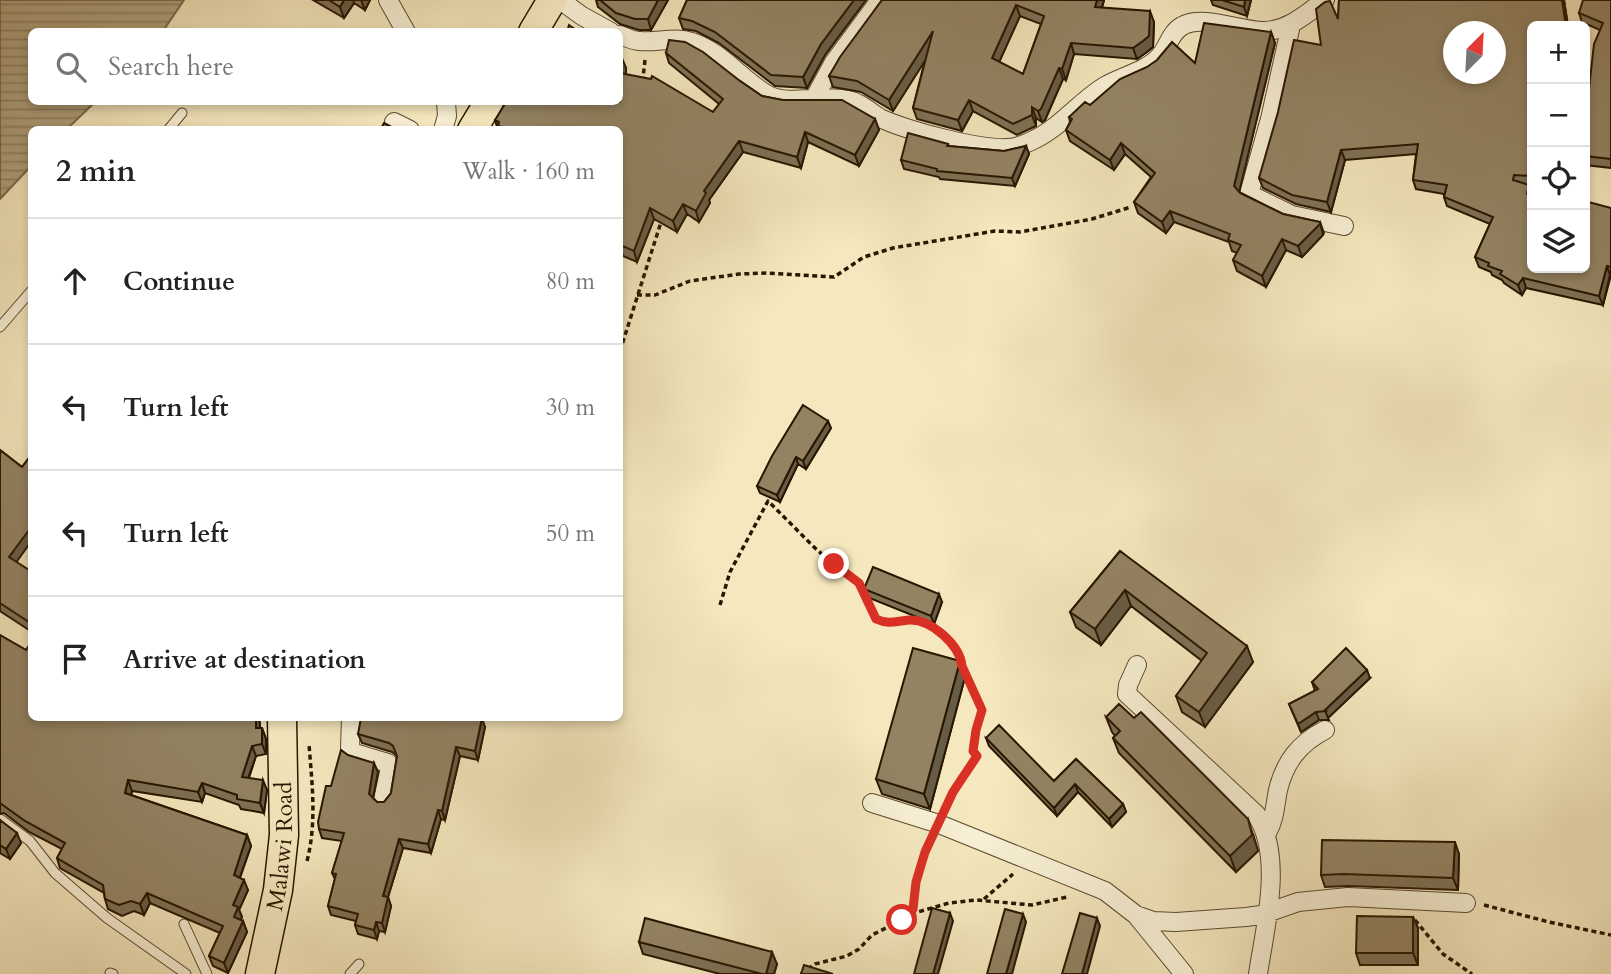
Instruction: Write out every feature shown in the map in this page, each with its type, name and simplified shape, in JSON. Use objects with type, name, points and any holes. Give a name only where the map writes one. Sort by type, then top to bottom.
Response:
[{"type":"main road","points":[[535,28],[552,0]]},
{"type":"main road","points":[[474,126],[487,105]]},
{"type":"main road","name":"Malawi Road","points":[[260,974],[278,890],[284,835],[282,721]]},
{"type":"street","points":[[388,0],[404,28]]},
{"type":"street","points":[[560,0],[604,28]]},
{"type":"street","points":[[815,97],[834,62],[880,0]]},
{"type":"street","points":[[623,36],[639,41],[676,39],[693,42],[727,61],[768,95],[780,100],[815,97],[850,100],[882,118],[934,136],[986,146],[1016,148],[1051,132],[1104,87],[1152,62],[1161,55],[1168,40],[1181,26],[1198,22],[1265,31],[1291,25],[1325,0]]},
{"type":"street","points":[[1291,25],[1270,119],[1248,194],[1292,215],[1344,226]]},
{"type":"street","points":[[444,126],[446,105]]},
{"type":"street","points":[[1137,665],[1127,694],[1256,814],[1267,833],[1271,853],[1267,911],[1258,974]]},
{"type":"street","points":[[351,721],[350,748],[355,753],[388,764],[390,768],[383,800]]},
{"type":"street","points":[[1267,833],[1274,820],[1279,787],[1297,749],[1325,730]]},
{"type":"street","points":[[872,803],[939,824],[1105,891],[1136,915],[1184,974]]},
{"type":"street","points":[[1136,915],[1176,922],[1247,917],[1312,900],[1348,897],[1466,903]]},
{"type":"lane","points":[[171,126],[182,113]]},
{"type":"lane","points":[[0,327],[28,295]]},
{"type":"lane","points":[[0,819],[30,841],[55,873],[107,918],[186,974]]},
{"type":"lane","points":[[184,924],[207,974]]},
{"type":"lane","points":[[350,974],[359,964]]},
{"type":"path","points":[[636,84],[643,78],[645,60],[639,41]]},
{"type":"path","points":[[643,78],[655,85]]},
{"type":"path","points":[[637,295],[655,295],[690,281],[739,274],[834,277],[863,257],[894,248],[995,232],[1020,232],[1092,219],[1131,207]]},
{"type":"path","points":[[623,341],[663,217]]},
{"type":"path","points":[[720,605],[730,572],[766,503],[770,501],[815,548],[859,583],[876,619],[895,624],[911,620],[930,627],[947,639],[961,658],[982,710],[973,741],[973,751],[977,756],[953,792],[922,859],[911,914]]},
{"type":"path","points":[[984,899],[1026,859]]},
{"type":"path","points":[[801,974],[815,964],[847,956],[872,934],[911,914],[949,903],[984,899],[1032,905],[1084,892],[1105,891]]},
{"type":"path","points":[[1391,901],[1418,922],[1443,954],[1472,974]]},
{"type":"path","points":[[1466,903],[1493,905],[1549,922],[1611,935]]},
{"type":"shaded area","points":[[0,0],[184,0],[165,28],[28,28],[28,105],[92,105],[70,126],[28,126],[28,169],[0,199]]},
{"type":"building","points":[[329,0],[344,0],[340,7]]},
{"type":"building","points":[[600,0],[658,0],[648,19],[635,19],[616,13]]},
{"type":"building","points":[[687,0],[854,0],[821,44],[803,77],[771,75],[715,32],[679,18]]},
{"type":"building","points":[[882,0],[1097,0],[1095,7],[1150,11],[1149,36],[1133,48],[1071,43],[1062,69],[1059,68],[1041,109],[1038,111],[1032,107],[1032,115],[1013,124],[969,100],[958,120],[913,108],[933,31],[889,100],[857,81],[829,76]],"holes":[[[1016,5],[1044,16],[1023,74],[992,58]]]},
{"type":"building","points":[[1222,0],[1245,0],[1244,7]]},
{"type":"building","points":[[1339,0],[1562,0],[1565,21],[1527,21],[1527,176],[1514,175],[1513,180],[1527,184],[1527,273],[1590,273],[1590,202],[1611,208],[1611,267],[1607,266],[1599,296],[1523,278],[1518,285],[1500,274],[1502,271],[1475,257],[1493,217],[1444,197],[1447,185],[1413,180],[1418,144],[1341,150],[1327,202],[1292,195],[1259,178],[1278,112],[1294,40],[1321,45],[1316,9],[1330,1],[1338,19]]},
{"type":"building","points":[[1583,0],[1611,0],[1611,159],[1590,157],[1590,80],[1594,44],[1603,23],[1579,13]]},
{"type":"building","points":[[1204,23],[1271,32],[1234,186],[1240,193],[1283,214],[1320,222],[1298,246],[1282,239],[1262,276],[1233,260],[1241,245],[1228,240],[1230,234],[1170,211],[1162,222],[1134,202],[1155,173],[1121,143],[1110,160],[1066,130],[1072,119],[1069,117],[1085,102],[1090,105],[1120,79],[1147,67],[1157,60],[1172,42],[1195,63]]},
{"type":"building","points":[[669,40],[685,42],[703,52],[762,96],[783,100],[842,100],[875,119],[855,155],[805,132],[797,157],[739,141],[704,191],[706,193],[696,211],[683,204],[673,221],[650,208],[634,251],[623,246],[623,126],[500,126],[495,120],[504,105],[623,105],[623,74],[651,79],[652,76],[713,112],[723,99],[666,53]]},
{"type":"building","points":[[908,133],[948,144],[947,146],[1004,151],[1026,146],[1012,178],[937,171],[901,160]]},
{"type":"building","points":[[803,405],[828,421],[803,461],[796,457],[777,495],[757,486]]},
{"type":"building","points":[[0,450],[22,467],[28,459],[28,531],[9,557],[28,569],[28,621],[0,603]]},
{"type":"building","points":[[1120,551],[1247,646],[1199,712],[1176,696],[1207,653],[1125,590],[1095,629],[1070,612]]},
{"type":"building","points":[[873,567],[939,594],[931,616],[864,589]]},
{"type":"building","points":[[0,635],[26,650],[28,647],[28,721],[256,721],[256,728],[262,728],[262,744],[252,746],[242,777],[263,780],[260,803],[237,799],[237,795],[202,783],[198,792],[128,780],[125,793],[247,835],[234,875],[244,880],[233,905],[238,907],[234,917],[243,921],[224,963],[209,956],[223,926],[147,893],[140,904],[131,901],[119,905],[105,899],[103,885],[57,858],[65,843],[25,821],[0,803]]},
{"type":"building","points":[[913,648],[960,661],[924,794],[876,779]]},
{"type":"building","points":[[1346,648],[1367,670],[1326,711],[1316,712],[1298,724],[1289,704],[1318,689],[1312,682]]},
{"type":"building","points":[[1119,704],[1134,718],[1141,712],[1248,819],[1252,835],[1230,856],[1113,738],[1120,731],[1106,717]]},
{"type":"building","points":[[360,721],[481,721],[475,751],[456,747],[442,811],[438,810],[428,844],[399,839],[383,896],[388,897],[382,923],[376,922],[374,930],[355,925],[358,914],[328,906],[336,874],[332,873],[344,833],[319,829],[318,822],[326,786],[331,786],[341,750],[374,763],[369,794],[377,802],[384,802],[391,793],[397,756],[393,746],[358,734]]},
{"type":"building","points":[[999,725],[1054,781],[1076,759],[1123,804],[1109,819],[1075,784],[1054,808],[986,738]]},
{"type":"building","points":[[0,820],[17,833],[6,849],[0,845]]},
{"type":"building","points":[[1322,840],[1455,842],[1453,878],[1321,875]]},
{"type":"building","points":[[932,908],[950,913],[933,974],[914,974]]},
{"type":"building","points":[[1005,909],[1023,914],[1006,974],[987,974]]},
{"type":"building","points":[[1080,913],[1097,918],[1082,974],[1062,974]]},
{"type":"building","points":[[1357,916],[1413,917],[1413,953],[1356,953]]},
{"type":"building","points":[[645,918],[772,952],[766,974],[639,942]]},
{"type":"building","points":[[804,965],[833,974],[801,974]]},
{"type":"route","points":[[834,564],[859,583],[876,619],[895,624],[911,620],[930,627],[947,639],[961,658],[971,689],[982,710],[973,741],[973,751],[977,756],[953,792],[925,852],[916,882],[913,909],[908,917],[902,920]]}]
